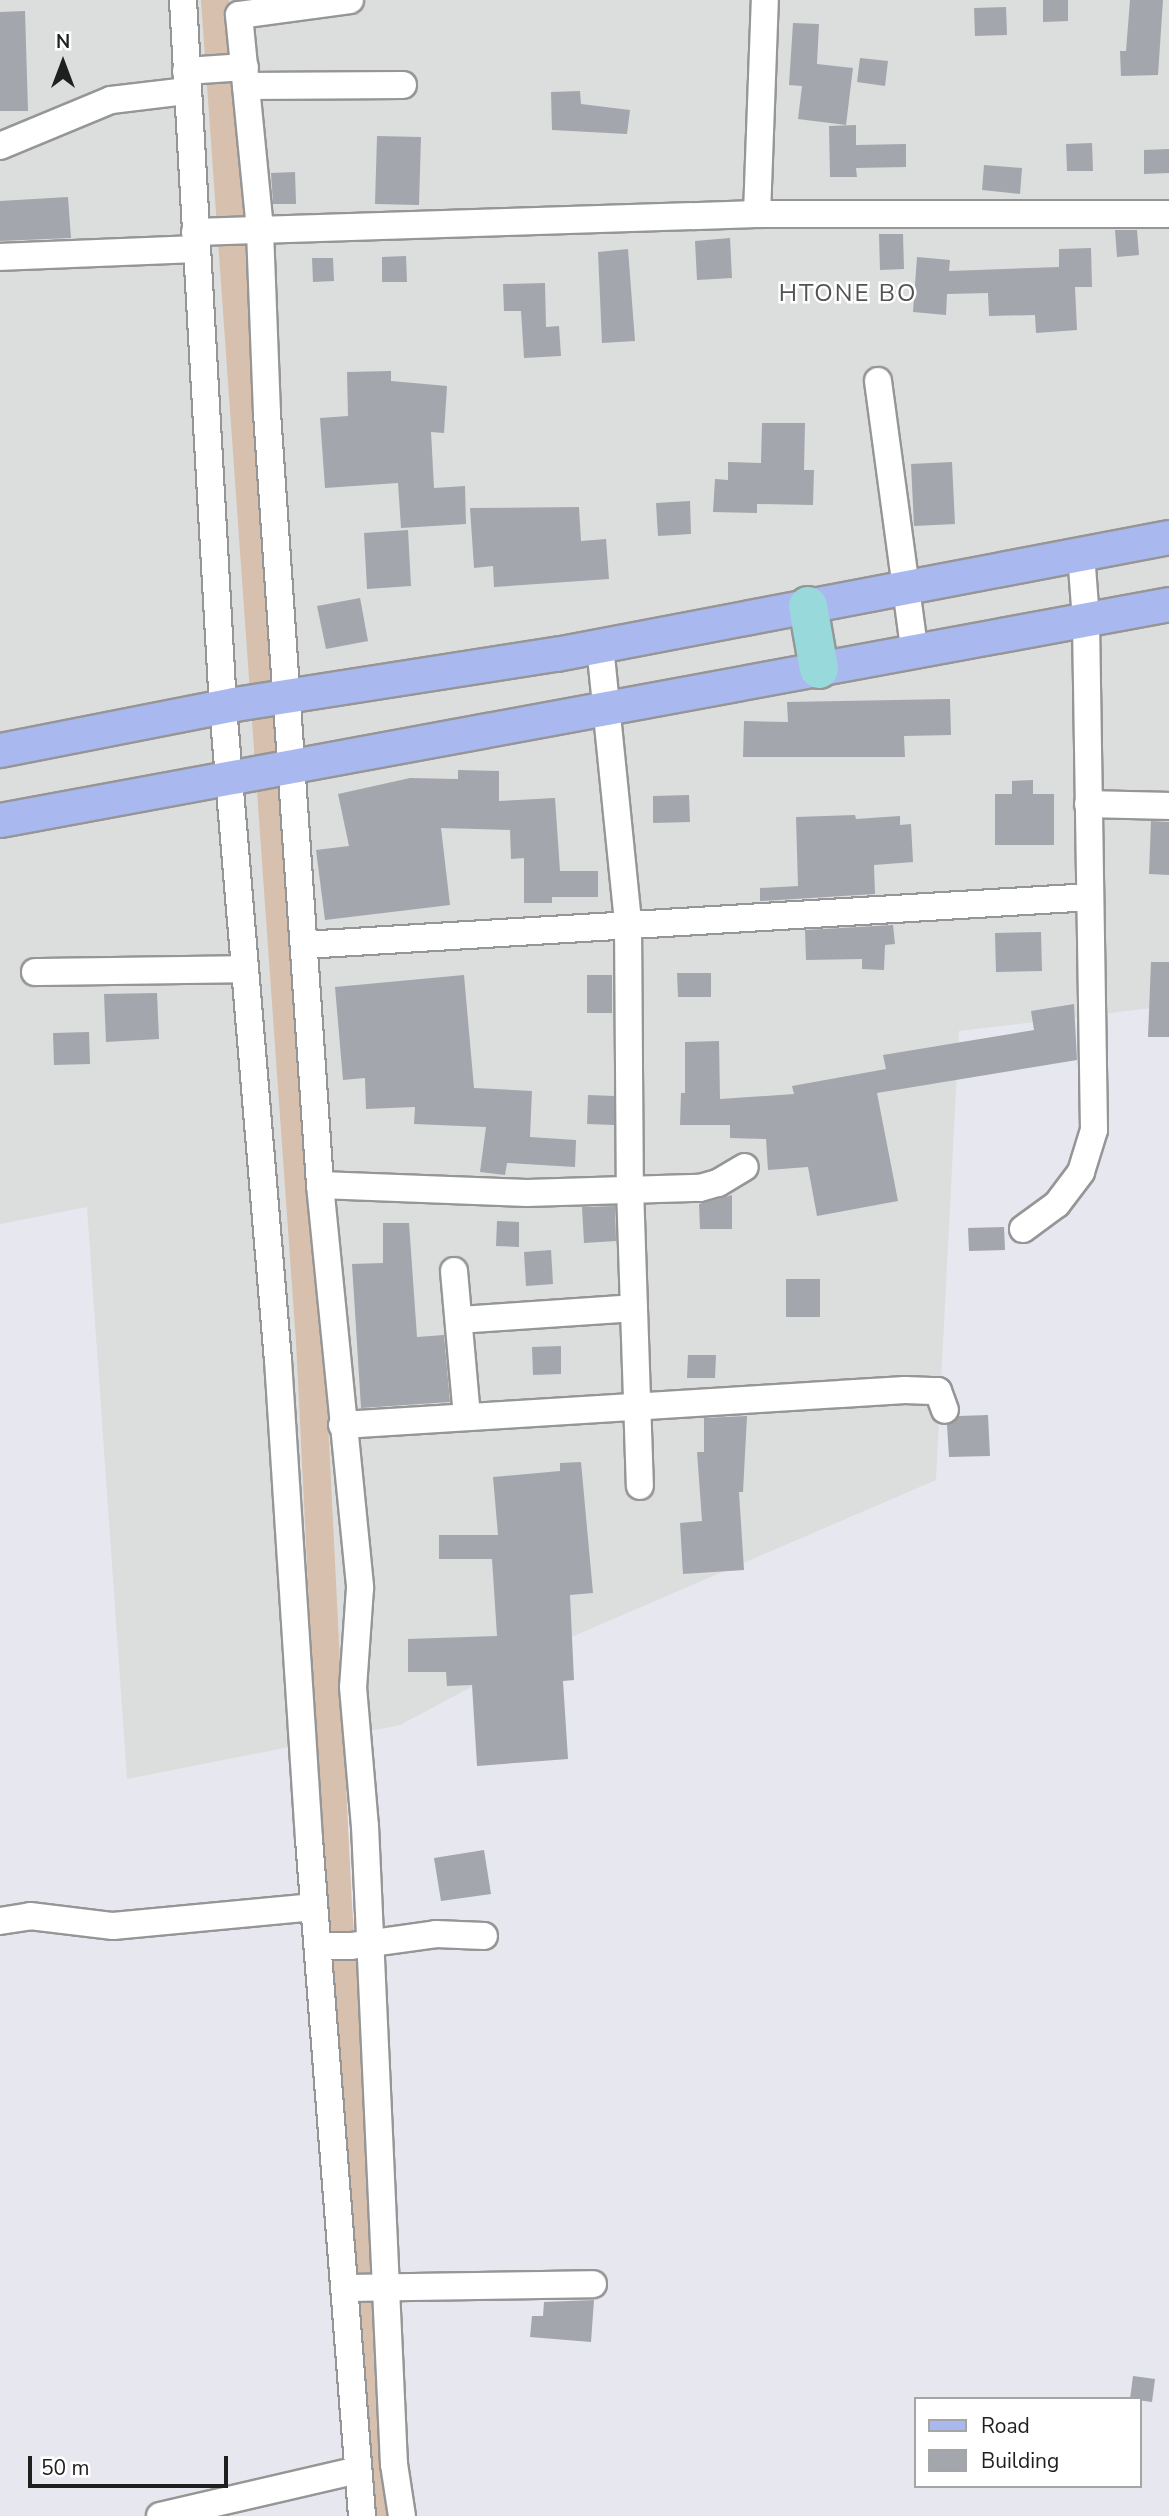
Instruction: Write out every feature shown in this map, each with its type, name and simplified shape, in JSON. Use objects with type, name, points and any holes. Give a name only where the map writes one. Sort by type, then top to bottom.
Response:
[{"type":"highway","points":[[808,606],[819,669]]},
{"type":"main road","points":[[0,750],[229,705],[600,646],[902,586],[1169,537]]},
{"type":"main road","points":[[0,820],[283,764],[608,709],[1169,604]]},
{"type":"street","points":[[183,0],[235,773],[244,969],[278,1360],[314,1907],[341,1946],[366,2287],[358,2470],[362,2516]]},
{"type":"street","points":[[350,0],[239,15],[240,74],[254,231],[283,764],[304,945],[320,1185],[360,1588],[341,1946],[366,2287],[402,2516]]},
{"type":"street","points":[[757,214],[765,0]]},
{"type":"street","points":[[0,146],[111,100],[190,78],[240,74],[403,85]]},
{"type":"street","points":[[0,257],[254,231],[757,214],[1169,214]]},
{"type":"street","points":[[878,381],[902,586],[915,653]]},
{"type":"street","points":[[1023,1229],[1057,1204],[1081,1172],[1091,1149],[1086,620],[1081,554]]},
{"type":"street","points":[[600,646],[628,923],[630,1188],[640,1486]]},
{"type":"street","points":[[1088,804],[1169,806]]},
{"type":"street","points":[[304,945],[628,923],[1090,897]]},
{"type":"street","points":[[35,972],[244,969]]},
{"type":"street","points":[[320,1185],[527,1193],[700,1188],[718,1183],[745,1167]]},
{"type":"street","points":[[454,1271],[467,1416]]},
{"type":"street","points":[[458,1320],[634,1308]]},
{"type":"street","points":[[342,1425],[926,1389],[938,1391],[945,1410]]},
{"type":"street","points":[[0,1921],[30,1916],[113,1926],[314,1907]]},
{"type":"street","points":[[341,1946],[436,1934],[484,1936]]},
{"type":"street","points":[[366,2287],[593,2284]]},
{"type":"street","points":[[160,2516],[358,2470]]},
{"type":"shaded area","name":"HTONE BO","points":[[0,0],[1169,0],[1169,1006],[959,1031],[936,1480],[539,1651],[400,1725],[127,1779],[87,1207],[0,1224]]},
{"type":"building","points":[[1043,0],[1068,0],[1068,21],[1043,22]]},
{"type":"building","points":[[1130,0],[1163,0],[1158,75],[1121,76],[1120,51],[1126,51]]},
{"type":"building","points":[[1006,7],[1007,35],[975,36],[974,8]]},
{"type":"building","points":[[25,11],[28,111],[0,111],[0,12]]},
{"type":"building","points":[[793,23],[819,24],[817,64],[853,68],[846,125],[798,119],[802,86],[789,85]]},
{"type":"building","points":[[860,58],[888,61],[885,86],[857,82]]},
{"type":"building","points":[[580,91],[581,104],[630,110],[627,134],[552,130],[551,92]]},
{"type":"building","points":[[856,125],[856,145],[906,144],[906,167],[856,168],[857,177],[830,177],[829,126]]},
{"type":"building","points":[[377,136],[421,137],[419,205],[375,204]]},
{"type":"building","points":[[1092,143],[1093,171],[1067,171],[1066,144]]},
{"type":"building","points":[[1169,149],[1169,173],[1144,174],[1144,150]]},
{"type":"building","points":[[984,165],[1022,168],[1020,194],[982,190]]},
{"type":"building","points":[[295,172],[296,204],[273,204],[271,173]]},
{"type":"building","points":[[68,197],[71,238],[0,241],[0,201]]},
{"type":"building","points":[[1115,230],[1137,230],[1139,255],[1117,257]]},
{"type":"building","points":[[879,234],[903,234],[904,269],[880,270]]},
{"type":"building","points":[[730,238],[732,278],[697,280],[695,241]]},
{"type":"building","points":[[1091,248],[1092,287],[1075,287],[1077,330],[1036,333],[1035,315],[989,316],[988,293],[947,294],[946,315],[913,312],[917,257],[950,260],[949,271],[1059,267],[1059,249]]},
{"type":"building","points":[[628,249],[635,341],[602,343],[598,252]]},
{"type":"building","points":[[406,256],[407,282],[382,282],[382,257]]},
{"type":"building","points":[[312,258],[333,258],[334,281],[313,282]]},
{"type":"building","points":[[545,283],[546,327],[559,326],[561,356],[524,358],[521,311],[504,311],[503,284]]},
{"type":"building","points":[[391,371],[391,381],[447,386],[444,433],[431,432],[434,488],[465,486],[466,524],[401,528],[398,483],[325,488],[320,418],[348,416],[347,372]]},
{"type":"building","points":[[762,423],[805,423],[804,470],[814,470],[813,505],[757,504],[757,513],[713,512],[715,479],[728,480],[728,462],[761,463]]},
{"type":"building","points":[[952,462],[955,524],[914,526],[911,464]]},
{"type":"building","points":[[690,501],[691,534],[658,536],[656,503]]},
{"type":"building","points":[[579,507],[581,541],[606,539],[609,579],[494,587],[493,566],[474,568],[470,508]]},
{"type":"building","points":[[408,530],[411,586],[367,589],[364,533]]},
{"type":"building","points":[[360,598],[368,641],[326,649],[317,606]]},
{"type":"building","points":[[950,699],[951,735],[904,736],[905,757],[743,757],[744,721],[788,722],[787,702]]},
{"type":"building","points":[[458,770],[499,771],[499,801],[555,798],[560,871],[598,871],[598,897],[552,897],[552,903],[524,903],[524,858],[511,859],[510,830],[441,828],[450,905],[325,920],[316,850],[349,846],[338,794],[410,778],[458,779]]},
{"type":"building","points":[[1033,780],[1033,794],[1054,794],[1054,845],[995,845],[995,794],[1012,794],[1012,781]]},
{"type":"building","points":[[689,795],[690,822],[653,823],[653,796]]},
{"type":"building","points":[[855,815],[856,819],[900,816],[900,825],[911,824],[913,862],[874,865],[875,894],[760,901],[760,888],[798,886],[796,817]]},
{"type":"building","points":[[1151,821],[1169,822],[1169,875],[1149,874]]},
{"type":"building","points":[[893,925],[895,944],[885,945],[884,970],[862,969],[862,959],[806,960],[805,930]]},
{"type":"building","points":[[1041,932],[1042,971],[996,972],[995,933]]},
{"type":"building","points":[[1151,962],[1169,962],[1169,1037],[1148,1037]]},
{"type":"building","points":[[677,973],[711,973],[711,997],[678,997]]},
{"type":"building","points":[[464,975],[474,1088],[532,1091],[530,1137],[576,1140],[575,1167],[507,1163],[505,1175],[480,1172],[486,1127],[414,1124],[415,1107],[366,1109],[365,1078],[343,1080],[335,987]]},
{"type":"building","points":[[587,975],[612,975],[612,1013],[587,1013]]},
{"type":"building","points":[[157,993],[159,1039],[106,1042],[104,994]]},
{"type":"building","points":[[1074,1004],[1077,1060],[877,1093],[898,1201],[817,1216],[808,1167],[768,1170],[766,1139],[730,1138],[730,1125],[680,1125],[681,1093],[685,1093],[685,1042],[719,1041],[720,1099],[794,1094],[792,1086],[886,1069],[883,1055],[1034,1030],[1031,1011]]},
{"type":"building","points":[[89,1032],[90,1064],[54,1065],[53,1033]]},
{"type":"building","points":[[588,1095],[614,1096],[614,1125],[587,1124]]},
{"type":"building","points":[[732,1195],[732,1229],[700,1229],[699,1204]]},
{"type":"building","points":[[615,1206],[616,1241],[584,1243],[582,1207]]},
{"type":"building","points":[[497,1221],[519,1222],[519,1247],[496,1246]]},
{"type":"building","points":[[383,1223],[409,1223],[417,1337],[444,1335],[450,1402],[361,1408],[352,1264],[383,1263]]},
{"type":"building","points":[[1004,1227],[1005,1250],[969,1251],[968,1228]]},
{"type":"building","points":[[551,1250],[553,1284],[526,1286],[524,1252]]},
{"type":"building","points":[[786,1279],[820,1279],[820,1317],[786,1317]]},
{"type":"building","points":[[561,1346],[561,1374],[533,1375],[532,1347]]},
{"type":"building","points":[[688,1355],[716,1355],[715,1378],[687,1378]]},
{"type":"building","points":[[988,1415],[990,1456],[949,1457],[947,1425],[959,1416]]},
{"type":"building","points":[[747,1416],[743,1492],[739,1492],[744,1570],[683,1574],[680,1523],[702,1521],[697,1452],[704,1452],[704,1418]]},
{"type":"building","points":[[581,1462],[593,1593],[570,1595],[574,1680],[563,1681],[568,1759],[477,1766],[472,1685],[447,1686],[446,1672],[408,1672],[408,1639],[497,1636],[492,1559],[439,1559],[439,1535],[498,1535],[493,1477],[560,1471],[560,1463]]},
{"type":"building","points":[[484,1850],[491,1894],[441,1901],[434,1858]]},
{"type":"building","points":[[594,2300],[591,2342],[530,2337],[532,2316],[543,2316],[544,2302]]},
{"type":"building","points":[[1133,2376],[1155,2379],[1152,2402],[1141,2400],[1141,2397],[1130,2397]]},
{"type":"waterway","points":[[215,0],[310,1341],[338,1906],[384,2516]]},
{"type":"district","name":"HTONE BO","points":[[848,294]]}]
